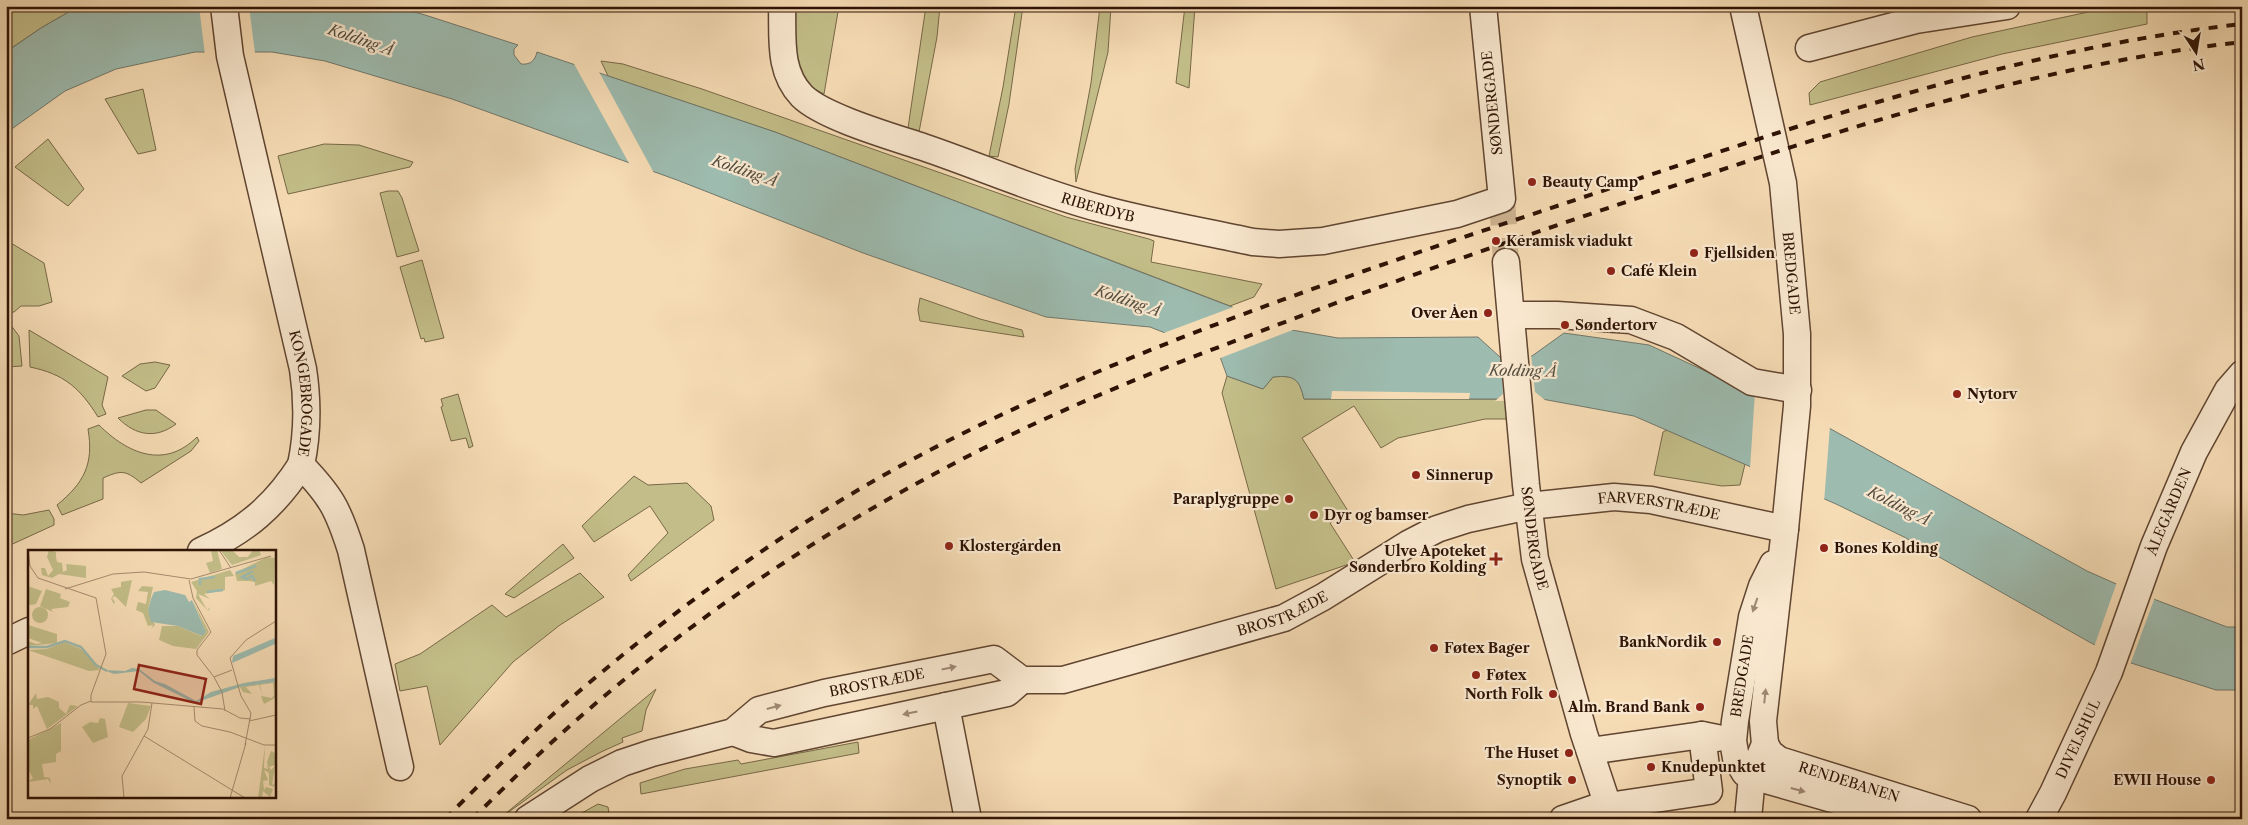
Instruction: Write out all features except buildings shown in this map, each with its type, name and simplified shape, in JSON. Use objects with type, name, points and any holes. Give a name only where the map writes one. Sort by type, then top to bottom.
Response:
[{"type":"street","name":"KONGEBROGADE","points":[[224,6],[230,56],[304,369],[308,402],[306,442],[301,465],[332,500],[342,523],[350,550],[400,767]]},
{"type":"street","name":"RIBERDYB","points":[[782,6],[783,63],[792,84],[803,97],[825,110],[867,128],[955,158],[1029,187],[1099,208],[1253,242],[1279,244],[1323,241],[1457,214],[1502,199]]},
{"type":"street","name":"SØNDERGADE","points":[[1483,6],[1502,199]]},
{"type":"street","name":"BREDGADE","points":[[1744,6],[1784,184],[1797,334],[1797,398],[1789,489],[1762,721],[1766,744]]},
{"type":"street","points":[[1809,48],[1916,13],[2006,6]]},
{"type":"street","name":"SØNDERGADE","points":[[1506,262],[1535,559],[1590,751],[1608,806]]},
{"type":"street","points":[[1512,314],[1632,320],[1676,337],[1752,382],[1797,398]]},
{"type":"street","name":"ÅLEGÅRDEN","points":[[2114,660],[2154,546],[2194,452],[2213,414],[2228,390],[2242,374]]},
{"type":"street","points":[[203,550],[249,523],[267,509],[286,489],[301,465]]},
{"type":"street","name":"FARVERSTRÆDE","points":[[1529,506],[1614,497],[1652,500],[1784,537]]},
{"type":"street","name":"BROSTRÆDE","points":[[528,819],[590,779],[625,762],[733,732],[759,710],[824,694],[994,659],[1022,680],[1063,680],[1284,618],[1323,597],[1408,544],[1437,529],[1468,519],[1529,506]]},
{"type":"street","name":"BREDGADE","points":[[1752,776],[1745,773],[1736,758],[1733,741],[1752,617],[1762,586],[1784,537]]},
{"type":"street","points":[[6,642],[28,631]]},
{"type":"street","name":"DIVELSHUL","points":[[2039,819],[2053,793],[2114,660]]},
{"type":"street","points":[[733,732],[751,739],[774,743],[1007,693],[1022,680]]},
{"type":"street","points":[[946,706],[968,819]]},
{"type":"street","points":[[1590,751],[1702,735],[1733,741]]},
{"type":"street","points":[[1563,819],[1595,808],[1709,791],[1702,735]]},
{"type":"street","points":[[1748,819],[1752,776],[1766,744]]},
{"type":"street","name":"RENDEBANEN","points":[[1766,744],[1770,753],[1779,760],[1968,819]]},
{"type":"street","name":"RENDEBANEN","points":[[1752,776],[1902,819]]},
{"type":"shaded area","points":[[6,6],[79,6],[10,49],[6,31]]},
{"type":"shaded area","points":[[796,6],[839,6],[824,94],[805,84],[794,65]]},
{"type":"shaded area","points":[[926,6],[940,6],[937,37],[919,132],[908,128]]},
{"type":"shaded area","points":[[1016,6],[1023,6],[1009,104],[998,157],[989,156],[1003,87]]},
{"type":"shaded area","points":[[1100,6],[1111,6],[1108,52],[1076,182],[1075,169],[1091,83]]},
{"type":"shaded area","points":[[1185,6],[1195,6],[1189,88],[1176,83]]},
{"type":"shaded area","points":[[2116,6],[2147,6],[2147,24],[2002,54],[1810,105],[1809,93],[1820,82],[1972,37]]},
{"type":"shaded area","points":[[601,61],[623,64],[702,89],[1066,217],[1149,239],[1154,241],[1151,262],[1262,284],[1254,297],[1230,306],[775,132],[608,76]]},
{"type":"shaded area","points":[[143,89],[156,150],[138,154],[105,99]]},
{"type":"shaded area","points":[[48,139],[84,189],[68,206],[15,167]]},
{"type":"shaded area","points":[[324,144],[359,145],[413,162],[410,167],[288,194],[278,156]]},
{"type":"shaded area","points":[[398,191],[402,198],[419,251],[397,257],[380,193]]},
{"type":"shaded area","points":[[6,240],[44,263],[52,302],[39,306],[21,306],[14,312],[6,313],[12,295],[6,290]]},
{"type":"shaded area","points":[[422,260],[444,338],[425,342],[424,338],[421,339],[400,267]]},
{"type":"shaded area","points":[[920,298],[980,319],[1022,330],[1024,337],[920,321],[918,310]]},
{"type":"shaded area","points":[[6,324],[10,324],[19,336],[22,366],[6,367]]},
{"type":"shaded area","points":[[29,330],[108,377],[102,405],[106,414],[98,417],[78,390],[62,378],[30,367]]},
{"type":"shaded area","points":[[155,362],[170,365],[155,388],[146,391],[122,376],[140,364]]},
{"type":"shaded area","points":[[1227,376],[1263,389],[1273,377],[1295,379],[1300,386],[1304,399],[1514,399],[1512,419],[1485,419],[1398,438],[1381,448],[1354,406],[1302,438],[1348,511],[1330,523],[1355,562],[1276,589],[1222,393]]},
{"type":"shaded area","points":[[458,394],[473,446],[469,448],[466,438],[451,441],[441,407],[443,406],[441,399]]},
{"type":"shaded area","points":[[146,410],[156,410],[176,424],[161,432],[146,433],[132,429],[118,418]]},
{"type":"shaded area","points":[[99,425],[121,443],[146,454],[172,453],[197,437],[199,441],[191,451],[141,483],[123,473],[103,478],[103,499],[62,515],[57,505],[80,481],[88,463],[88,429]]},
{"type":"shaded area","points":[[1667,430],[1745,464],[1740,485],[1722,486],[1654,475],[1663,432]]},
{"type":"shaded area","points":[[634,476],[648,485],[687,483],[711,506],[714,520],[631,581],[628,575],[668,533],[650,506],[594,542],[582,526]]},
{"type":"shaded area","points":[[49,510],[54,519],[54,525],[6,547],[6,513],[23,515]]},
{"type":"shaded area","points":[[563,544],[574,558],[514,598],[505,594]]},
{"type":"shaded area","points":[[580,573],[604,597],[560,625],[513,662],[440,745],[427,686],[400,691],[395,664],[420,654],[492,605],[506,617]]},
{"type":"shaded area","points":[[656,689],[646,710],[642,731],[622,738],[623,742],[567,770],[499,819]]},
{"type":"shaded area","points":[[858,742],[859,753],[641,794],[640,783],[685,769],[738,760],[741,764]]},
{"type":"shaded area","points":[[598,804],[608,807],[610,819],[571,819]]},
{"type":"water","name":"Kolding Å","points":[[79,6],[389,6],[422,14],[518,45],[514,49],[514,55],[521,64],[532,62],[537,52],[775,132],[1292,330],[1338,338],[1478,337],[1500,357],[1532,356],[1564,333],[1649,345],[1829,428],[2087,571],[2130,590],[2227,627],[2242,627],[2242,690],[2216,690],[2131,663],[2091,643],[1904,537],[1836,504],[1634,416],[1542,399],[1304,399],[1298,382],[1295,379],[1286,377],[1273,377],[1263,389],[1227,376],[1219,354],[1150,327],[1046,317],[863,253],[677,180],[452,99],[325,61],[272,52],[195,52],[116,69],[65,91],[6,133],[6,52],[41,28]]},
{"type":"pier","points":[[199,6],[249,6],[255,53],[205,55]]},
{"type":"pier","points":[[573,62],[598,70],[654,173],[630,165]]},
{"type":"pier","points":[[1236,306],[1298,328],[1218,359],[1217,356],[1161,334]]},
{"type":"pier","points":[[1488,345],[1501,355],[1531,354],[1535,392],[1545,400],[1495,401],[1503,394],[1501,357]]},
{"type":"pier","points":[[1332,391],[1470,393],[1469,399],[1331,399]]},
{"type":"pier","points":[[1755,391],[1830,426],[1824,502],[1750,469]]},
{"type":"pier","points":[[2117,582],[2155,597],[2130,665],[2094,647]]},
{"type":"tunnel","points":[[1502,199],[1506,262]]},
{"type":"railway","points":[[445,819],[561,707],[647,635],[738,568],[832,505],[930,450],[1010,411],[1091,375],[1173,341],[1340,279],[1673,167],[1833,116],[1995,70],[2076,51],[2242,24]]},
{"type":"railway","points":[[472,819],[547,747],[614,688],[657,653],[747,588],[840,528],[936,473],[1011,435],[1087,400],[1204,353],[1427,270],[1845,130],[2002,86],[2081,68],[2161,53],[2242,42]]},
{"type":"place","name":"Beauty Camp","points":[[1532,182]]},
{"type":"place","name":"Keramisk viadukt","points":[[1496,241]]},
{"type":"place","name":"Fjellsiden","points":[[1694,253]]},
{"type":"place","name":"Café Klein","points":[[1611,271]]},
{"type":"place","name":"Over Åen","points":[[1488,313]]},
{"type":"place","name":"Søndertorv","points":[[1565,325]]},
{"type":"place","name":"Nytorv","points":[[1957,394]]},
{"type":"place","name":"Sinnerup","points":[[1416,475]]},
{"type":"place","name":"Paraplygruppe","points":[[1289,499]]},
{"type":"place","name":"Dyr og bamser","points":[[1314,515]]},
{"type":"place","name":"Klostergården","points":[[949,546]]},
{"type":"place","name":"Bones Kolding","points":[[1824,548]]},
{"type":"place","name":"Ulve Apoteket Sønderbro Kolding","points":[[1496,559]]},
{"type":"place","name":"BankNordik","points":[[1717,642]]},
{"type":"place","name":"Føtex Bager","points":[[1434,648]]},
{"type":"place","name":"Føtex","points":[[1476,675]]},
{"type":"place","name":"North Folk","points":[[1553,694]]},
{"type":"place","name":"Alm. Brand Bank","points":[[1700,707]]},
{"type":"place","name":"The Huset","points":[[1569,753]]},
{"type":"place","name":"Knudepunktet","points":[[1651,767]]},
{"type":"place","name":"Synoptik","points":[[1572,780]]},
{"type":"place","name":"EWII House","points":[[2211,780]]}]
